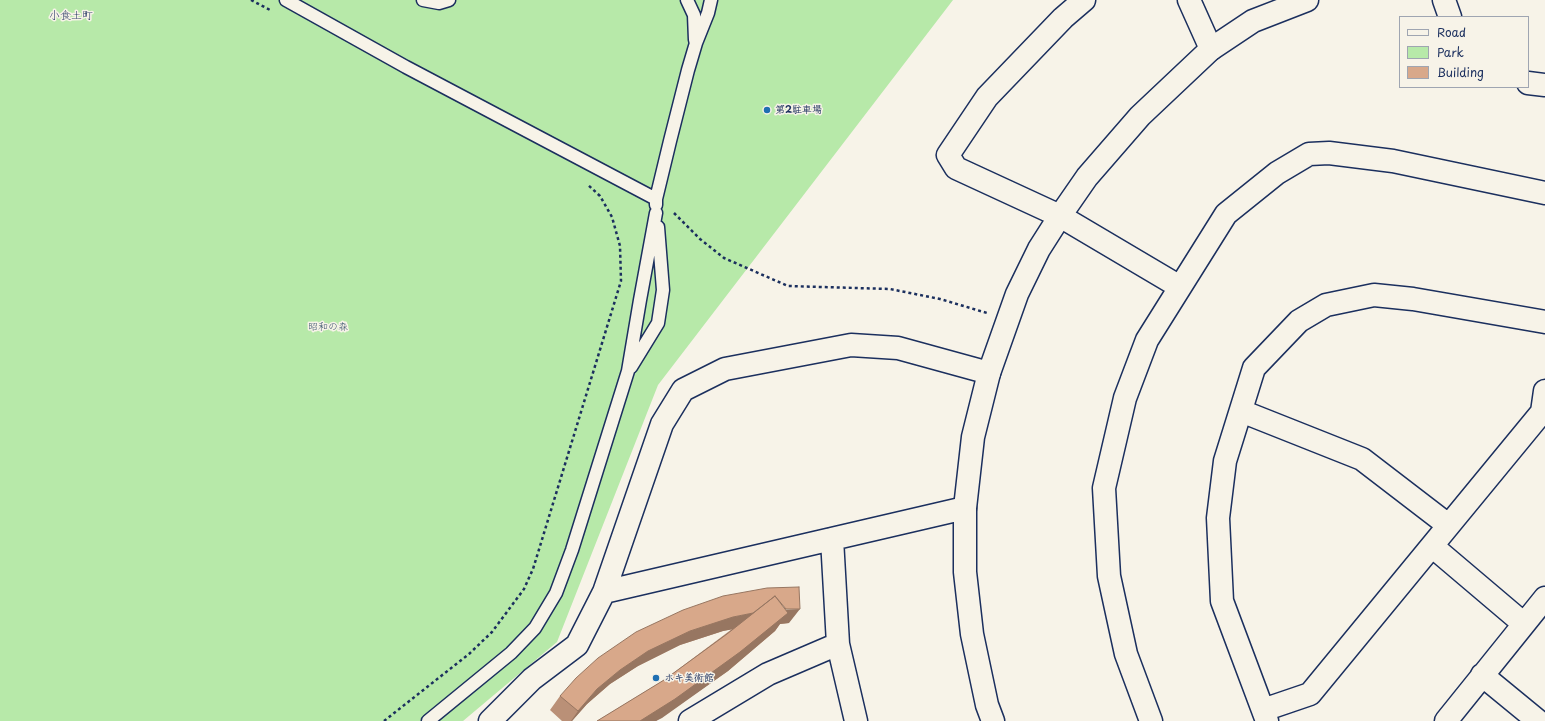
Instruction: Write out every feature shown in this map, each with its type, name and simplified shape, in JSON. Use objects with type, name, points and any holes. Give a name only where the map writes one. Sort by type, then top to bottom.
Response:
[{"type":"street","points":[[1084,0],[1063,18],[987,97],[948,155],[956,168],[1060,216],[1180,287]]},
{"type":"street","points":[[1188,0],[1211,49]]},
{"type":"street","points":[[993,721],[987,705],[972,634],[965,572],[965,508],[973,437],[989,372],[1017,294],[1039,249],[1060,216],[1087,177],[1140,116],[1211,49],[1253,22],[1307,0]]},
{"type":"street","points":[[1444,0],[1450,16]]},
{"type":"street","points":[[1529,83],[1545,85]]},
{"type":"street","points":[[1151,721],[1126,654],[1109,576],[1104,488],[1125,398],[1147,340],[1226,214],[1277,173],[1309,154],[1329,153],[1393,161],[1545,193]]},
{"type":"street","points":[[1545,322],[1413,299],[1374,295],[1326,305],[1299,321],[1254,368],[1225,462],[1218,518],[1222,600],[1265,716],[1310,694],[1542,412],[1545,391]]},
{"type":"street","points":[[490,721],[532,679],[576,645],[604,592],[662,424],[683,390],[725,369],[851,345],[898,348],[989,372]]},
{"type":"street","points":[[1241,411],[1362,459],[1448,525]]},
{"type":"street","points":[[604,592],[965,508]]},
{"type":"street","points":[[832,539],[838,644],[856,721]]},
{"type":"street","points":[[1432,546],[1524,624]]},
{"type":"street","points":[[1446,721],[1545,598]]},
{"type":"street","points":[[690,721],[768,674],[838,644]]},
{"type":"street","points":[[1482,675],[1538,721]]},
{"type":"lane","points":[[286,0],[406,67],[656,199]]},
{"type":"lane","points":[[423,0],[439,3],[450,0]]},
{"type":"lane","points":[[687,0],[694,15],[696,43]]},
{"type":"lane","points":[[628,371],[658,323],[663,290],[656,199],[696,43],[708,13],[711,0]]},
{"type":"lane","points":[[428,721],[511,653],[535,628],[556,593],[572,550],[628,371],[656,213]]},
{"type":"path","points":[[252,0],[272,11]]},
{"type":"path","points":[[384,721],[469,654],[492,632],[510,610],[524,589],[533,569],[621,281],[620,246],[612,217],[600,196],[585,183]]},
{"type":"path","points":[[656,199],[678,216],[700,239],[724,258],[788,286],[890,289],[940,299],[1008,319]]},
{"type":"green space","name":"昭和の森","points":[[0,0],[953,0],[658,385],[557,642],[463,721],[0,721]]},
{"type":"building","points":[[799,587],[800,609],[786,609],[775,596],[753,613],[733,617],[690,631],[648,651],[620,670],[597,689],[578,711],[560,696],[576,678],[598,658],[636,632],[683,610],[723,596],[767,588]]},
{"type":"building","points":[[775,596],[788,613],[740,652],[675,699],[640,721],[597,721],[664,680],[727,634]]},
{"type":"place","name":"第2駐車場","points":[[767,110]]},
{"type":"place","name":"ホキ美術館","points":[[656,678]]},
{"type":"district","name":"小食土町","points":[[71,16]]}]
